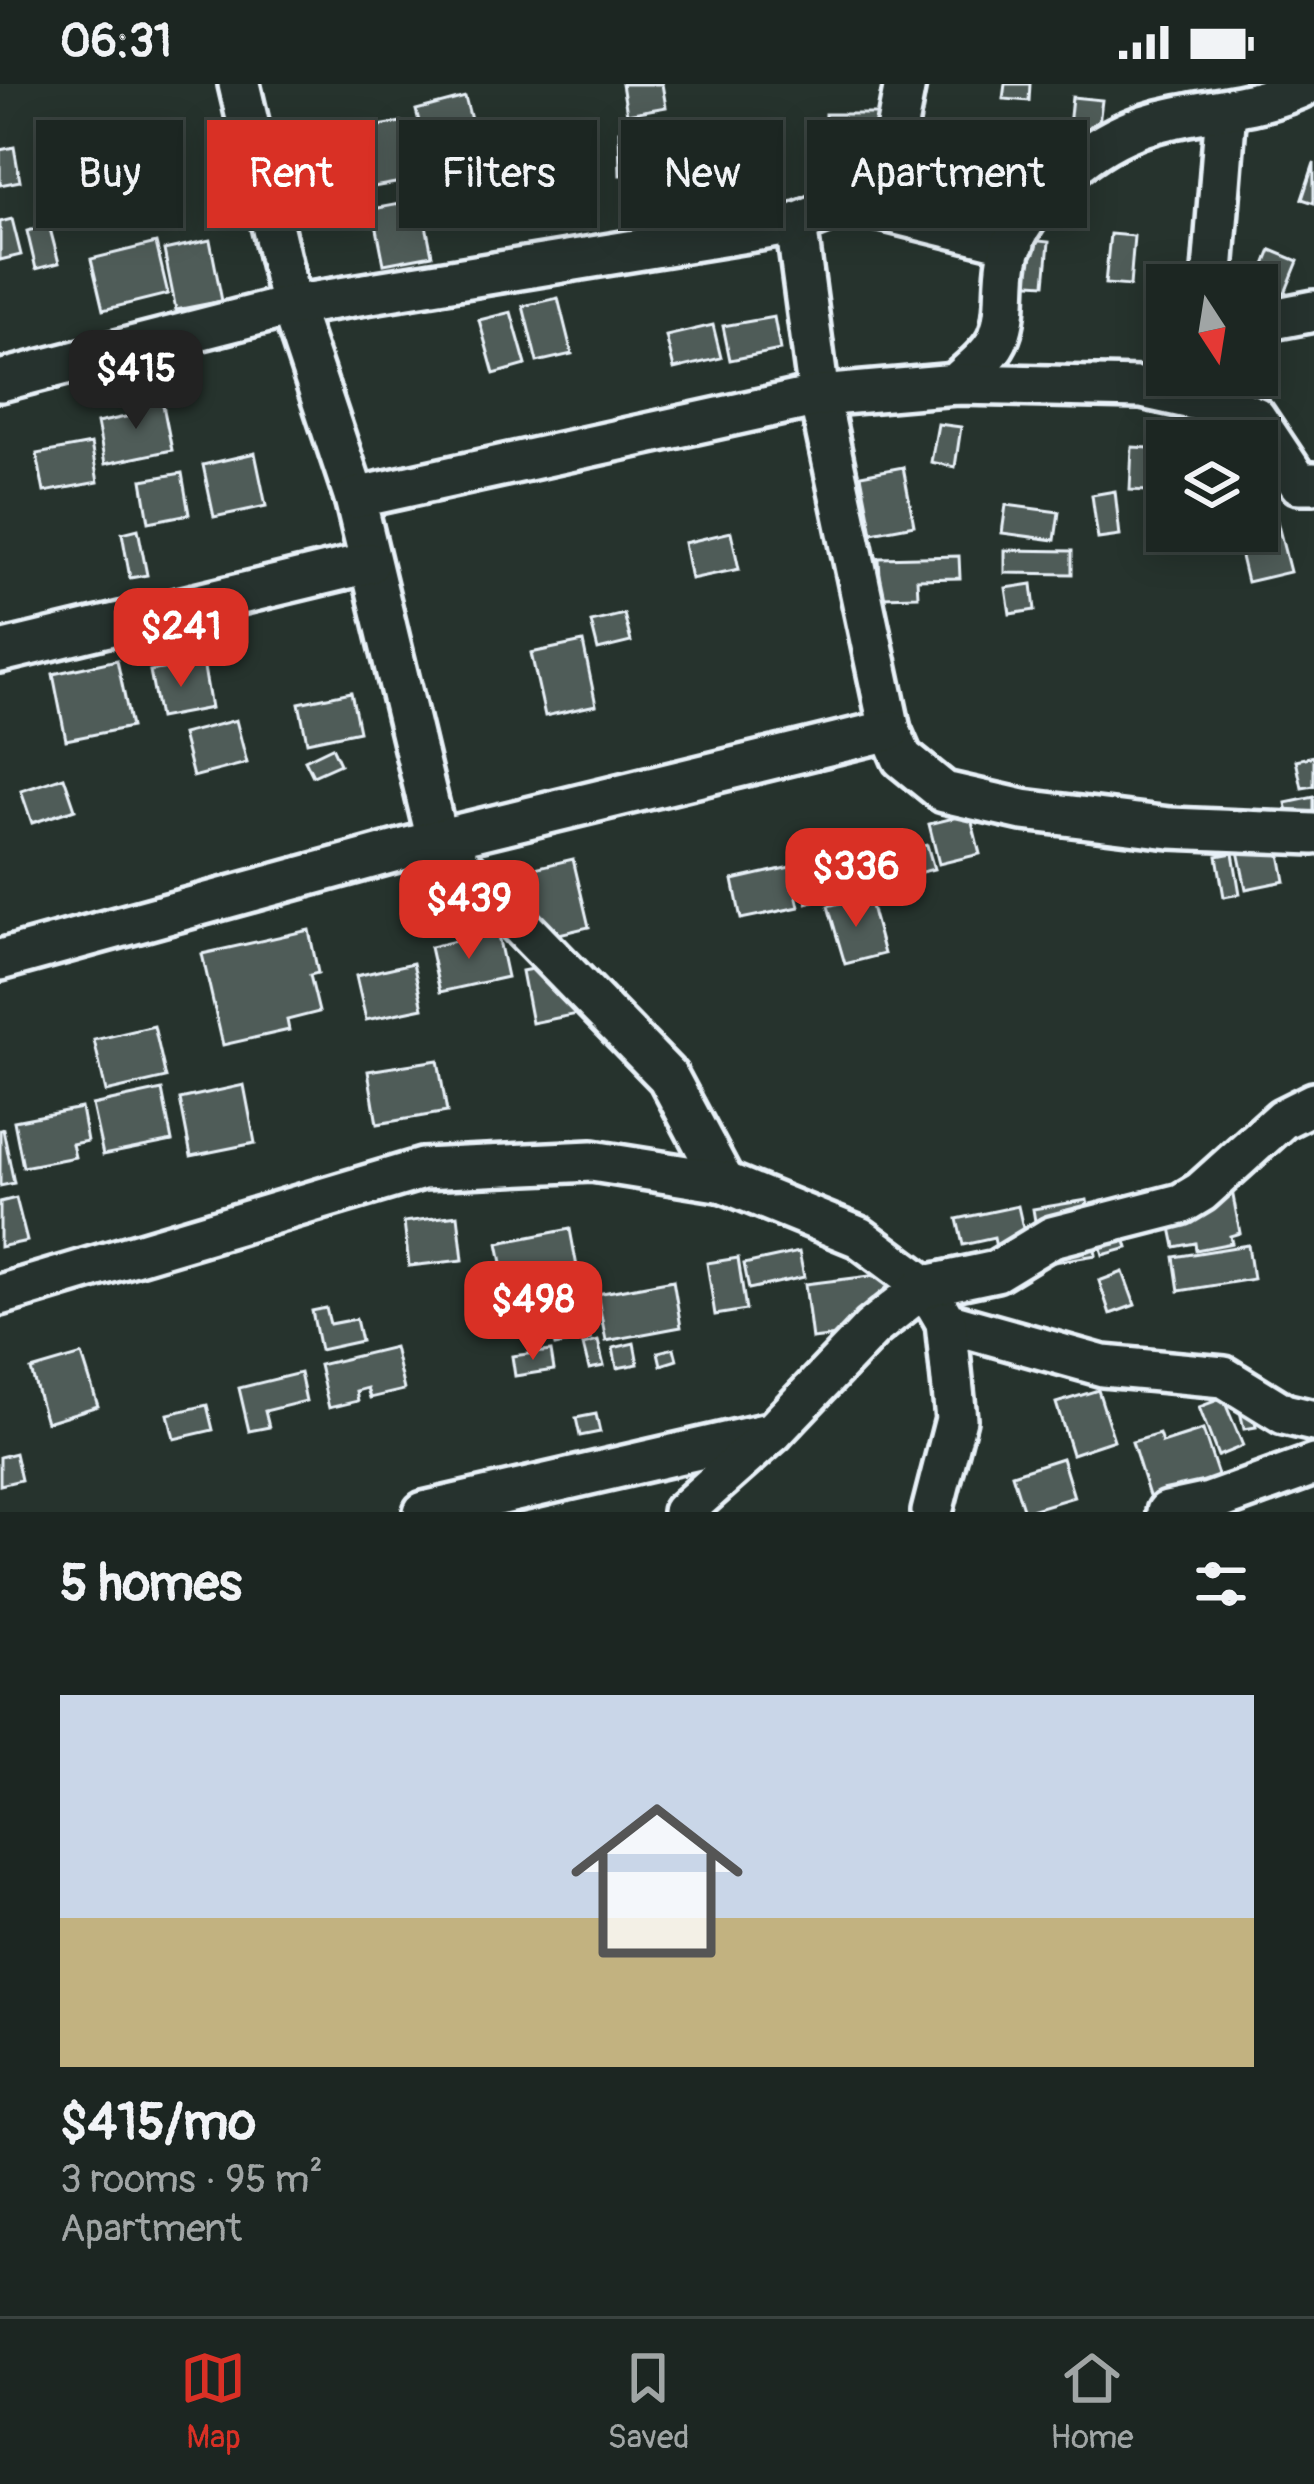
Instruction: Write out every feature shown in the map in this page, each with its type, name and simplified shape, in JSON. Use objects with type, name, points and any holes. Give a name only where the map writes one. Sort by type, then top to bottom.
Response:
[{"type":"street","points":[[239,84],[291,306],[356,498],[437,840],[668,1077],[724,1182]]},
{"type":"street","points":[[897,120],[904,84]]},
{"type":"street","points":[[956,384],[991,350],[1000,334],[1005,266],[1020,228],[1077,158],[1152,123],[1275,100],[1308,84]]},
{"type":"street","points":[[1213,264],[1226,109]]},
{"type":"street","points":[[0,381],[291,306],[807,220]]},
{"type":"street","points":[[796,224],[819,395],[890,730],[902,758],[944,792],[1023,810],[1170,828],[1314,834]]},
{"type":"street","points":[[954,228],[1014,243]]},
{"type":"street","points":[[1278,318],[1314,311]]},
{"type":"street","points":[[356,498],[819,395],[956,384],[1146,388]]},
{"type":"street","points":[[1232,396],[1255,417],[1299,483],[1314,483]]},
{"type":"street","points":[[0,652],[369,563]]},
{"type":"street","points":[[0,960],[437,840],[890,730]]},
{"type":"street","points":[[683,1512],[773,1432],[872,1328],[925,1286],[996,1271],[1052,1237],[1181,1204],[1201,1192],[1282,1119],[1314,1103]]},
{"type":"street","points":[[0,1295],[422,1169],[592,1161],[724,1182],[860,1237],[925,1286],[946,1322],[956,1419],[932,1512]]},
{"type":"street","points":[[946,1322],[1103,1366],[1224,1377],[1285,1414],[1314,1420]]},
{"type":"street","points":[[424,1512],[773,1432]]},
{"type":"street","points":[[1167,1512],[1208,1503],[1314,1465]]},
{"type":"building","points":[[622,84],[662,84],[666,107],[627,114]]},
{"type":"building","points":[[1005,84],[1030,84],[1029,101],[1003,99]]},
{"type":"building","points":[[465,97],[471,120],[419,120],[416,110]]},
{"type":"building","points":[[1072,97],[1102,100],[1097,140],[1087,139],[1087,120],[1070,120]]},
{"type":"building","points":[[825,114],[886,114],[886,120],[825,120]]},
{"type":"building","points":[[399,122],[399,182],[375,187],[375,127]]},
{"type":"building","points":[[14,147],[20,181],[0,185],[0,150]]},
{"type":"building","points":[[1314,163],[1314,203],[1302,199]]},
{"type":"building","points":[[399,204],[399,228],[427,228],[432,255],[384,264],[375,209]]},
{"type":"building","points":[[12,219],[21,255],[0,260],[0,222]]},
{"type":"building","points":[[50,228],[59,263],[36,269],[27,231]]},
{"type":"building","points":[[1110,234],[1134,236],[1130,286],[1105,284]]},
{"type":"building","points":[[1019,239],[1049,242],[1045,284],[1015,282]]},
{"type":"building","points":[[210,240],[222,301],[176,310],[164,250]]},
{"type":"building","points":[[156,243],[168,294],[103,310],[91,259]]},
{"type":"building","points":[[1271,250],[1298,261],[1285,293],[1278,290],[1278,264],[1265,264]]},
{"type":"building","points":[[558,298],[572,354],[537,362],[523,306]]},
{"type":"building","points":[[511,312],[526,365],[494,374],[479,320]]},
{"type":"building","points":[[774,317],[780,350],[730,360],[723,326]]},
{"type":"building","points":[[713,325],[721,358],[674,369],[666,336]]},
{"type":"building","points":[[161,395],[172,450],[105,464],[97,423],[130,416],[127,402]]},
{"type":"building","points":[[938,424],[961,427],[955,467],[931,462]]},
{"type":"building","points":[[91,444],[98,482],[44,492],[37,454]]},
{"type":"building","points":[[1132,447],[1146,448],[1146,491],[1130,490]]},
{"type":"building","points":[[255,453],[266,506],[214,517],[203,465]]},
{"type":"building","points":[[903,467],[914,525],[872,533],[861,475]]},
{"type":"building","points":[[182,473],[189,514],[149,522],[142,480]]},
{"type":"building","points":[[1115,491],[1120,536],[1098,539],[1092,495]]},
{"type":"building","points":[[1006,505],[1059,512],[1055,540],[1002,533]]},
{"type":"building","points":[[1278,525],[1290,572],[1247,582],[1240,552],[1278,552]]},
{"type":"building","points":[[138,529],[147,575],[130,578],[122,533]]},
{"type":"building","points":[[731,532],[739,569],[691,579],[684,543]]},
{"type":"building","points":[[1005,550],[1072,551],[1072,574],[1005,573]]},
{"type":"building","points":[[959,556],[960,578],[917,579],[918,596],[881,597],[879,558]]},
{"type":"building","points":[[1032,584],[1035,610],[1010,614],[1006,588]]},
{"type":"building","points":[[624,614],[631,642],[598,650],[591,622]]},
{"type":"building","points":[[583,642],[596,705],[545,716],[531,653]]},
{"type":"building","points":[[117,660],[131,727],[66,740],[53,674]]},
{"type":"building","points":[[203,662],[211,708],[159,718],[150,671]]},
{"type":"building","points":[[351,692],[359,731],[307,742],[299,703]]},
{"type":"building","points":[[236,720],[247,763],[193,777],[182,734]]},
{"type":"building","points":[[332,747],[340,764],[313,776],[305,760]]},
{"type":"building","points":[[1314,756],[1314,786],[1302,788],[1296,760]]},
{"type":"building","points":[[64,777],[75,809],[32,823],[21,791]]},
{"type":"building","points":[[1314,797],[1314,836],[1294,841],[1286,803]]},
{"type":"building","points":[[970,814],[980,854],[939,864],[929,824]]},
{"type":"building","points":[[1278,843],[1285,881],[1246,889],[1238,851]]},
{"type":"building","points":[[927,845],[934,869],[870,885],[864,860]]},
{"type":"building","points":[[1233,853],[1240,894],[1224,897],[1217,856]]},
{"type":"building","points":[[854,856],[862,888],[807,903],[799,871]]},
{"type":"building","points":[[457,857],[467,894],[425,904],[416,867]]},
{"type":"building","points":[[573,859],[589,927],[542,938],[526,870]]},
{"type":"building","points":[[790,867],[799,907],[741,919],[733,880]]},
{"type":"building","points":[[868,895],[884,954],[845,964],[828,906]]},
{"type":"building","points":[[309,930],[318,973],[310,975],[319,1012],[287,1020],[289,1030],[223,1045],[202,954]]},
{"type":"building","points":[[497,931],[507,977],[440,992],[430,947]]},
{"type":"building","points":[[577,960],[587,1012],[532,1023],[522,971]]},
{"type":"building","points":[[413,963],[423,1008],[366,1020],[356,976]]},
{"type":"building","points":[[154,1026],[166,1078],[106,1092],[94,1040]]},
{"type":"building","points":[[438,1060],[447,1112],[377,1124],[368,1071]]},
{"type":"building","points":[[244,1085],[255,1143],[191,1156],[180,1099]]},
{"type":"building","points":[[162,1090],[172,1141],[103,1155],[92,1105]]},
{"type":"building","points":[[81,1108],[87,1141],[72,1144],[75,1157],[23,1167],[14,1121]]},
{"type":"building","points":[[0,1130],[14,1183],[0,1186]]},
{"type":"building","points":[[1231,1185],[1240,1233],[1230,1236],[1232,1243],[1196,1250],[1195,1243],[1175,1247],[1165,1198]]},
{"type":"building","points":[[16,1198],[27,1241],[0,1247],[0,1202]]},
{"type":"building","points":[[1087,1200],[1096,1255],[1042,1264],[1033,1209]]},
{"type":"building","points":[[1018,1206],[1027,1246],[997,1252],[994,1238],[963,1245],[957,1219]]},
{"type":"building","points":[[1118,1213],[1128,1248],[1103,1255],[1093,1220]]},
{"type":"building","points":[[458,1215],[463,1260],[409,1266],[404,1222]]},
{"type":"building","points":[[570,1229],[580,1283],[509,1297],[498,1243]]},
{"type":"building","points":[[1248,1245],[1253,1279],[1179,1291],[1174,1257]]},
{"type":"building","points":[[799,1252],[804,1277],[749,1289],[744,1264]]},
{"type":"building","points":[[738,1258],[746,1310],[715,1315],[707,1263]]},
{"type":"building","points":[[1123,1272],[1135,1305],[1110,1314],[1099,1281]]},
{"type":"building","points":[[887,1274],[894,1329],[812,1339],[805,1284]]},
{"type":"building","points":[[673,1280],[681,1327],[606,1341],[597,1294]]},
{"type":"building","points":[[580,1300],[590,1339],[555,1346],[546,1308]]},
{"type":"building","points":[[326,1308],[330,1324],[356,1319],[361,1341],[320,1350],[312,1311]]},
{"type":"building","points":[[598,1341],[604,1366],[589,1369],[583,1345]]},
{"type":"building","points":[[634,1343],[638,1364],[617,1368],[613,1348]]},
{"type":"building","points":[[394,1347],[404,1390],[370,1398],[367,1388],[356,1391],[358,1401],[329,1408],[319,1365]]},
{"type":"building","points":[[674,1348],[677,1360],[661,1365],[658,1352]]},
{"type":"building","points":[[551,1351],[554,1370],[515,1376],[512,1356]]},
{"type":"building","points":[[82,1355],[98,1406],[46,1422],[31,1370]]},
{"type":"building","points":[[300,1373],[306,1401],[265,1411],[269,1427],[249,1431],[239,1388]]},
{"type":"building","points":[[1098,1390],[1114,1440],[1072,1454],[1056,1403]]},
{"type":"building","points":[[1223,1398],[1243,1446],[1218,1456],[1199,1407]]},
{"type":"building","points":[[1251,1404],[1256,1427],[1244,1429],[1239,1407]]},
{"type":"building","points":[[207,1405],[213,1430],[174,1439],[168,1414]]},
{"type":"building","points":[[596,1414],[600,1432],[580,1436],[576,1418]]},
{"type":"building","points":[[1203,1430],[1219,1478],[1150,1499],[1132,1442],[1159,1434],[1162,1443]]},
{"type":"building","points":[[15,1453],[21,1480],[0,1485],[0,1457]]},
{"type":"building","points":[[1062,1458],[1074,1497],[1024,1512],[1012,1474]]}]
